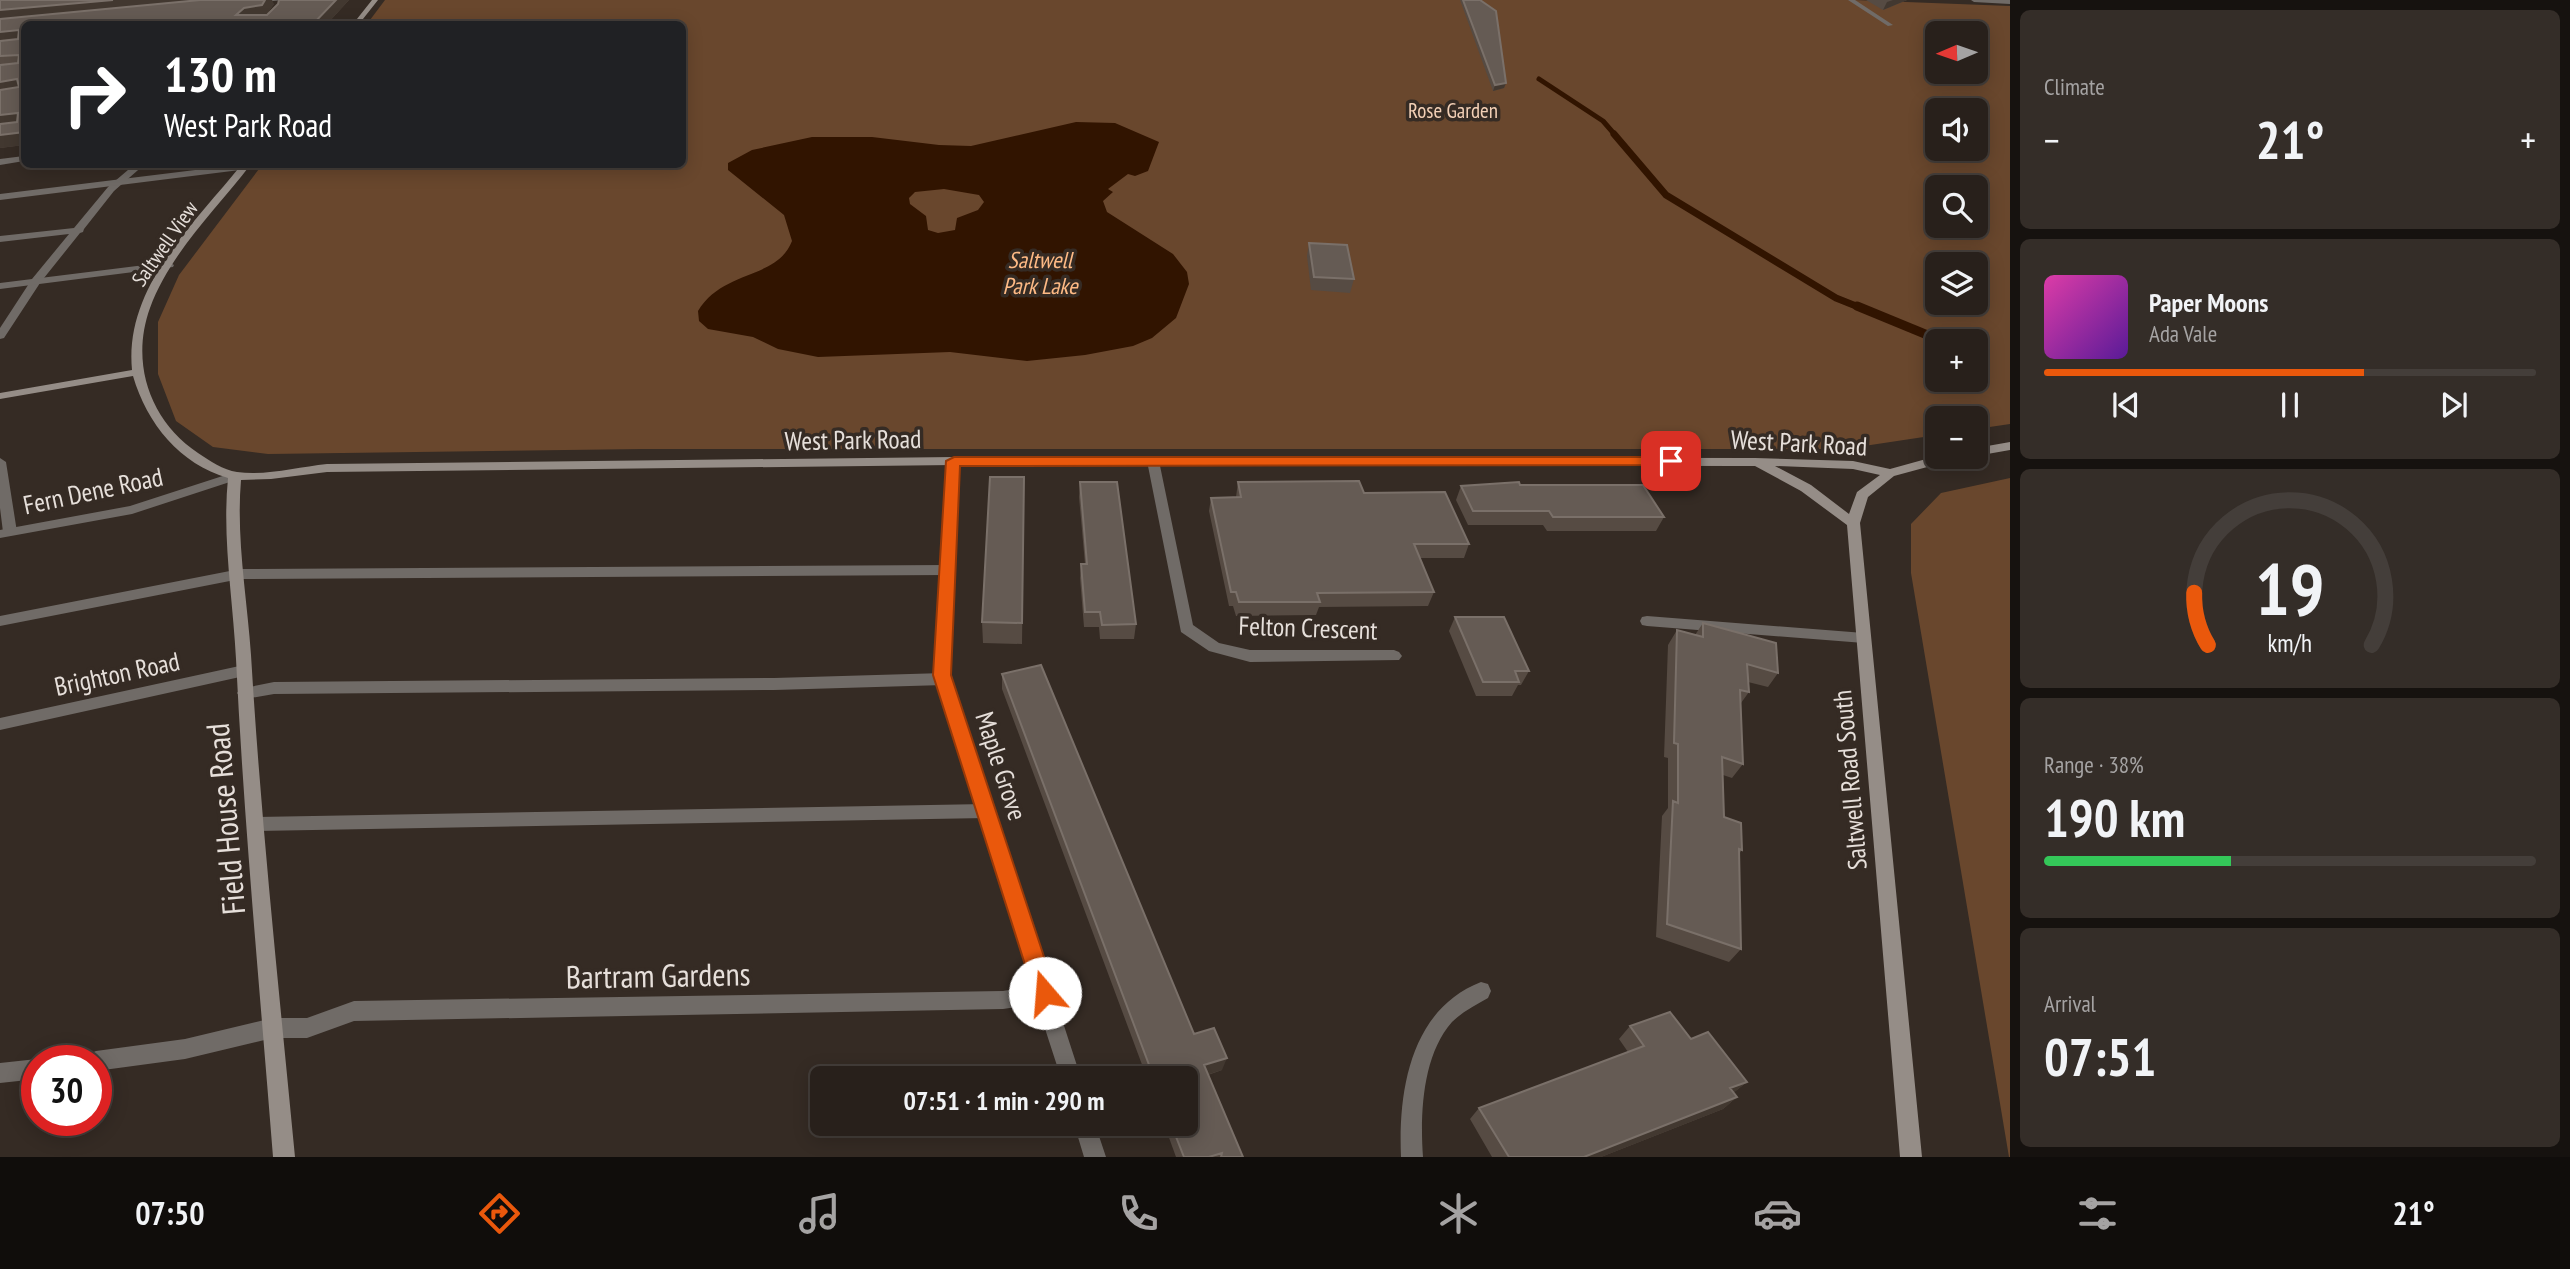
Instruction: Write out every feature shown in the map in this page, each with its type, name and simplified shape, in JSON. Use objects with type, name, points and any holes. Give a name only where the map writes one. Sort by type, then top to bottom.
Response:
[{"type":"street","points":[[358,21],[375,0]]},
{"type":"street","points":[[1851,0],[1890,25]]},
{"type":"street","points":[[1974,0],[2010,2]]},
{"type":"street","points":[[241,4],[280,2]]},
{"type":"street","points":[[0,162],[21,159]]},
{"type":"street","points":[[0,336],[36,281],[111,189],[136,168]]},
{"type":"street","points":[[0,197],[230,168]]},
{"type":"street","name":"Saltwell View","points":[[235,476],[183,451],[166,436],[146,406],[138,372],[138,330],[145,307],[169,265],[244,168]]},
{"type":"street","points":[[0,239],[80,230]]},
{"type":"street","points":[[0,286],[169,265]]},
{"type":"street","points":[[0,396],[138,372]]},
{"type":"street","points":[[1988,450],[2010,446]]},
{"type":"street","name":"West Park Road","points":[[235,476],[327,468],[954,461],[1755,462],[1853,465],[1890,473]]},
{"type":"street","name":"Maple Grove","points":[[954,461],[944,679],[1067,1066]]},
{"type":"street","name":"Felton Crescent","points":[[1153,461],[1186,628],[1214,647],[1250,656],[1394,656]]},
{"type":"street","points":[[1755,462],[1806,488],[1853,523]]},
{"type":"street","points":[[0,463],[5,533]]},
{"type":"street","name":"Saltwell Road South","points":[[1911,1157],[1853,523],[1862,495],[1890,473],[1925,464]]},
{"type":"street","name":"Fern Dene Road","points":[[5,533],[132,510],[235,476]]},
{"type":"street","name":"Field House Road","points":[[235,476],[230,507],[240,574],[244,671],[284,1157]]},
{"type":"street","points":[[0,621],[240,574],[948,570]]},
{"type":"street","points":[[1647,621],[1864,638]]},
{"type":"street","name":"Brighton Road","points":[[0,724],[244,671]]},
{"type":"street","points":[[246,693],[274,688],[829,684],[944,679]]},
{"type":"street","points":[[257,824],[986,811]]},
{"type":"street","points":[[1412,1157],[1418,1080],[1429,1041],[1445,1016],[1481,991]]},
{"type":"street","name":"Bartram Gardens","points":[[112,1059],[185,1049],[273,1028],[307,1028],[354,1011],[1003,1000],[1045,993]]},
{"type":"street","points":[[0,1073],[21,1071]]},
{"type":"street","points":[[1089,1136],[1095,1157]]},
{"type":"green space","name":"Rose Garden","points":[[385,0],[1854,0],[2010,6],[2010,424],[1988,427],[1988,406],[1925,406],[1925,437],[1844,449],[643,449],[268,454],[213,447],[176,421],[158,374],[158,322],[179,275],[260,168],[686,168],[686,21],[369,21]]},
{"type":"green space","points":[[2010,478],[2009,1157],[1911,573],[1911,524],[1941,493]]},
{"type":"water","name":"Saltwell Park Lake","points":[[1076,122],[1115,123],[1159,142],[1148,171],[1135,176],[1128,174],[1108,189],[1113,192],[1103,201],[1107,212],[1173,254],[1187,272],[1189,284],[1176,318],[1152,338],[1133,346],[1085,355],[1027,361],[950,352],[818,357],[778,349],[753,337],[708,329],[699,321],[698,311],[709,298],[721,288],[774,262],[785,253],[792,241],[784,215],[728,170],[728,163],[752,150],[812,137],[872,137],[971,146]],"holes":[[[944,189],[979,195],[984,202],[978,210],[957,218],[955,230],[938,233],[928,230],[926,216],[910,204],[909,198],[915,192]]]},
{"type":"building","points":[[0,0],[113,0],[0,10]]},
{"type":"building","points":[[200,0],[265,0],[262,5],[244,8],[236,15],[267,15],[279,0],[336,0],[316,21],[21,21],[21,132],[0,135],[0,124],[17,122],[18,113],[0,115],[0,90],[19,87],[17,79],[0,82],[0,65],[18,63],[19,55],[0,56],[0,41],[18,39],[19,30],[0,32],[0,19]]},
{"type":"building","points":[[1463,0],[1480,0],[1496,11],[1506,83],[1495,85]]},
{"type":"building","points":[[1309,243],[1347,245],[1354,279],[1314,277]]},
{"type":"building","points":[[990,477],[1024,477],[1022,623],[982,622]]},
{"type":"building","points":[[1359,481],[1364,493],[1445,492],[1469,544],[1414,544],[1434,592],[1317,593],[1320,602],[1239,602],[1236,592],[1231,592],[1211,498],[1241,497],[1238,482]]},
{"type":"building","points":[[1080,482],[1117,482],[1136,624],[1102,625],[1100,612],[1085,612],[1081,564],[1087,564]]},
{"type":"building","points":[[1519,482],[1520,485],[1643,485],[1664,517],[1553,517],[1549,511],[1473,511],[1461,486]]},
{"type":"building","points":[[1455,617],[1504,617],[1529,671],[1515,671],[1519,682],[1483,682]]},
{"type":"building","points":[[1703,623],[1776,643],[1778,673],[1747,664],[1749,692],[1740,690],[1743,764],[1722,757],[1724,817],[1741,823],[1741,949],[1667,924],[1673,801],[1678,803],[1678,744],[1674,743],[1677,630],[1703,637]]},
{"type":"building","points":[[1041,665],[1194,1034],[1214,1028],[1227,1058],[1204,1065],[1243,1157],[1221,1157],[1222,1153],[1209,1157],[1184,1157],[1176,1136],[1198,1136],[1198,1066],[1149,1066],[1002,674]]},
{"type":"building","points":[[1670,1012],[1691,1039],[1708,1032],[1747,1082],[1730,1088],[1737,1097],[1584,1157],[1509,1157],[1479,1108],[1644,1046],[1630,1026]]},
{"type":"waterway","points":[[1539,79],[1603,121],[1616,136]]},
{"type":"waterway","points":[[1614,134],[1666,195],[1836,298],[1861,308]]},
{"type":"waterway","points":[[1857,306],[1925,334]]},
{"type":"route","points":[[1045,993],[942,675],[954,461],[1671,461]]}]
